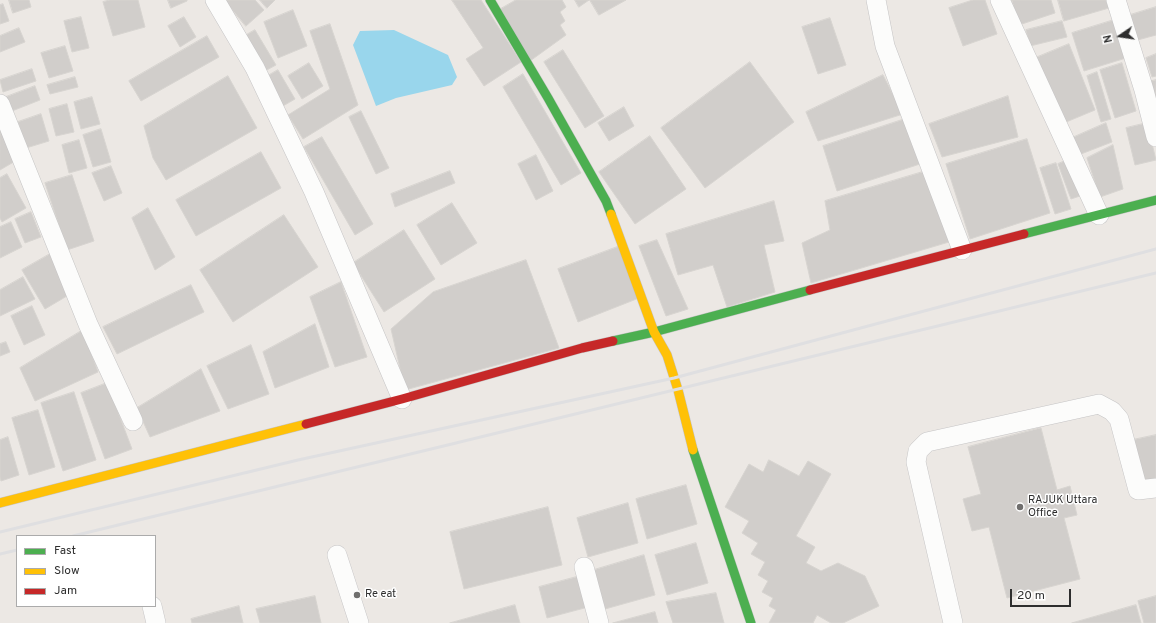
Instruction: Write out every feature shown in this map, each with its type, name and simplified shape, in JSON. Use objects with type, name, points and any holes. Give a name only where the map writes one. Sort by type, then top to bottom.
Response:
[{"type":"street","points":[[215,0],[255,68],[314,192],[402,399]]},
{"type":"street","points":[[876,0],[885,46],[962,250]]},
{"type":"street","points":[[1000,0],[1099,215]]},
{"type":"street","points":[[1116,0],[1144,90],[1156,137]]},
{"type":"street","points":[[494,1],[606,201],[654,332],[667,355],[695,456],[751,623]]},
{"type":"street","points":[[0,104],[88,324],[133,421]]},
{"type":"street","points":[[0,503],[402,399],[582,348],[654,332],[1156,200]]},
{"type":"street","points":[[953,623],[916,462],[918,451],[927,442],[1099,404],[1112,411],[1118,419],[1138,490],[1156,488]]},
{"type":"street","points":[[337,555],[360,623]]},
{"type":"street","points":[[584,567],[599,623]]},
{"type":"street","points":[[152,607],[156,623]]},
{"type":"water","points":[[394,30],[448,55],[457,77],[452,85],[396,98],[376,106],[353,45],[360,31]]},
{"type":"building","points":[[9,0],[29,0],[31,7],[13,13]]},
{"type":"building","points":[[110,0],[138,0],[145,27],[113,36],[103,2]]},
{"type":"building","points":[[168,0],[187,0],[187,1],[171,8]]},
{"type":"building","points":[[224,0],[255,0],[264,10],[246,26]]},
{"type":"building","points":[[260,0],[275,0],[267,8]]},
{"type":"building","points":[[452,0],[481,0],[521,62],[484,86],[466,59],[483,48]]},
{"type":"building","points":[[516,0],[562,0],[566,7],[560,12],[565,21],[560,25],[566,35],[530,61],[499,10]]},
{"type":"building","points":[[575,0],[589,0],[579,7]]},
{"type":"building","points":[[590,0],[626,0],[599,15]]},
{"type":"building","points":[[973,0],[985,0],[997,34],[963,46],[949,8]]},
{"type":"building","points":[[1012,0],[1051,0],[1055,13],[1019,25]]},
{"type":"building","points":[[1058,0],[1106,0],[1109,8],[1064,21]]},
{"type":"building","points":[[3,4],[9,21],[0,24],[0,5]]},
{"type":"building","points":[[1156,7],[1156,35],[1134,41],[1127,16]]},
{"type":"building","points":[[293,10],[307,46],[278,58],[264,22]]},
{"type":"building","points":[[81,17],[89,48],[72,52],[64,21]]},
{"type":"building","points":[[184,17],[196,37],[180,47],[168,26]]},
{"type":"building","points":[[830,18],[846,65],[818,74],[802,27]]},
{"type":"building","points":[[1114,20],[1126,58],[1084,71],[1072,33]]},
{"type":"building","points":[[1062,21],[1067,37],[1030,46],[1026,30]]},
{"type":"building","points":[[330,24],[358,105],[303,139],[288,115],[330,89],[310,31]]},
{"type":"building","points":[[19,28],[25,42],[0,52],[0,36]]},
{"type":"building","points":[[255,30],[276,65],[263,72],[243,37]]},
{"type":"building","points":[[207,36],[219,57],[141,101],[129,81]]},
{"type":"building","points":[[1069,44],[1095,110],[1059,125],[1033,59]]},
{"type":"building","points":[[65,46],[73,71],[49,78],[41,53]]},
{"type":"building","points":[[563,50],[604,116],[585,128],[544,62]]},
{"type":"building","points":[[1156,54],[1156,76],[1152,77],[1146,58]]},
{"type":"building","points":[[750,62],[794,122],[705,188],[661,128]]},
{"type":"building","points":[[309,63],[323,86],[302,99],[288,76]]},
{"type":"building","points":[[1122,63],[1136,111],[1115,118],[1100,70]]},
{"type":"building","points":[[32,69],[36,81],[3,92],[0,80]]},
{"type":"building","points":[[278,70],[295,99],[283,106],[266,77]]},
{"type":"building","points":[[1097,72],[1111,119],[1101,122],[1087,76]]},
{"type":"building","points":[[523,74],[581,173],[561,185],[503,87]]},
{"type":"building","points":[[883,75],[903,114],[818,141],[806,112]]},
{"type":"building","points":[[228,76],[257,128],[166,180],[153,158],[144,126]]},
{"type":"building","points":[[75,77],[78,87],[50,94],[47,85]]},
{"type":"building","points":[[1156,80],[1156,105],[1148,82]]},
{"type":"building","points":[[35,86],[40,100],[12,111],[6,97]]},
{"type":"building","points":[[1008,96],[1018,137],[942,157],[929,124]]},
{"type":"building","points":[[92,97],[100,124],[81,129],[74,102]]},
{"type":"building","points":[[67,104],[74,132],[56,136],[49,109]]},
{"type":"building","points":[[624,107],[634,126],[609,141],[598,123]]},
{"type":"building","points":[[361,111],[389,168],[376,174],[349,117]]},
{"type":"building","points":[[41,114],[49,141],[26,148],[18,122]]},
{"type":"building","points":[[905,119],[920,164],[837,191],[823,146]]},
{"type":"building","points":[[1106,123],[1112,142],[1081,154],[1072,138]]},
{"type":"building","points":[[1147,123],[1156,160],[1135,165],[1126,128]]},
{"type":"building","points":[[0,125],[17,160],[0,170]]},
{"type":"building","points":[[101,129],[111,162],[93,167],[83,135]]},
{"type":"building","points":[[650,136],[686,189],[635,224],[599,172]]},
{"type":"building","points":[[322,137],[373,224],[355,235],[304,147]]},
{"type":"building","points":[[1027,139],[1050,213],[970,239],[946,164]]},
{"type":"building","points":[[79,140],[87,168],[69,173],[62,145]]},
{"type":"building","points":[[1113,145],[1123,189],[1100,197],[1087,158]]},
{"type":"building","points":[[261,152],[281,188],[196,236],[176,200]]},
{"type":"building","points":[[536,155],[553,191],[536,200],[518,164]]},
{"type":"building","points":[[1072,158],[1086,194],[1071,199],[1058,164]]},
{"type":"building","points":[[1056,163],[1071,209],[1055,214],[1040,168]]},
{"type":"building","points":[[111,166],[122,193],[104,201],[92,173]]},
{"type":"building","points":[[450,171],[455,183],[395,207],[391,194]]},
{"type":"building","points":[[926,171],[949,242],[811,283],[802,243],[830,230],[825,201]]},
{"type":"building","points":[[7,174],[26,208],[2,222],[0,218],[0,178]]},
{"type":"building","points":[[72,175],[94,241],[67,250],[45,183]]},
{"type":"building","points":[[774,201],[784,241],[764,245],[775,292],[727,307],[713,265],[678,275],[666,234]]},
{"type":"building","points":[[452,203],[477,243],[441,265],[417,225]]},
{"type":"building","points":[[148,208],[175,257],[155,270],[132,218]]},
{"type":"building","points":[[31,212],[41,237],[25,243],[15,219]]},
{"type":"building","points":[[284,215],[318,267],[233,322],[200,270]]},
{"type":"building","points":[[11,222],[22,247],[0,258],[0,227]]},
{"type":"building","points":[[404,230],[435,279],[384,312],[353,263]]},
{"type":"building","points":[[657,240],[688,309],[666,316],[639,246]]},
{"type":"building","points":[[620,246],[639,298],[578,322],[558,269]]},
{"type":"building","points":[[50,254],[72,293],[45,309],[22,270]]},
{"type":"building","points":[[526,260],[559,348],[405,390],[391,329],[433,292]]},
{"type":"building","points":[[23,277],[35,299],[0,316],[0,290]]},
{"type":"building","points":[[341,282],[367,357],[335,367],[310,297]]},
{"type":"building","points":[[191,285],[204,312],[117,354],[103,327]]},
{"type":"building","points":[[32,306],[45,335],[24,345],[11,316]]},
{"type":"building","points":[[315,324],[329,367],[275,388],[263,352]]},
{"type":"building","points":[[83,330],[98,372],[35,401],[20,368]]},
{"type":"building","points":[[6,342],[10,352],[0,356],[0,344]]},
{"type":"building","points":[[251,345],[269,394],[228,409],[207,366]]},
{"type":"building","points":[[201,369],[220,411],[150,437],[137,408]]},
{"type":"building","points":[[107,383],[132,449],[105,459],[81,393]]},
{"type":"building","points":[[74,392],[96,460],[63,471],[41,403]]},
{"type":"building","points":[[38,410],[55,467],[29,475],[12,418]]},
{"type":"building","name":"RAJUK Uttara Office","points":[[1041,428],[1057,490],[1070,486],[1077,515],[1064,518],[1080,579],[1007,598],[989,527],[972,531],[963,499],[981,494],[968,447]]},
{"type":"building","points":[[1156,435],[1156,486],[1138,490],[1128,441]]},
{"type":"building","points":[[8,437],[19,475],[1,481],[0,440]]},
{"type":"building","points":[[769,460],[799,476],[808,461],[831,474],[796,536],[815,547],[806,563],[821,571],[838,563],[865,576],[879,606],[843,623],[831,623],[817,615],[813,623],[769,623],[776,610],[769,606],[773,598],[762,592],[768,581],[758,575],[765,562],[751,554],[758,543],[742,533],[749,521],[725,507],[749,464],[763,472]]},
{"type":"building","points":[[686,485],[697,524],[647,539],[636,499]]},
{"type":"building","points":[[628,503],[638,543],[588,557],[577,518]]},
{"type":"building","points":[[548,507],[562,565],[464,589],[450,532]]},
{"type":"building","points":[[696,543],[708,583],[667,595],[655,555]]},
{"type":"building","points":[[644,555],[655,595],[605,609],[594,570]]},
{"type":"building","points":[[584,575],[592,606],[547,618],[539,587]]},
{"type":"building","points":[[716,593],[724,623],[673,623],[666,602]]},
{"type":"building","points":[[315,596],[321,623],[260,623],[256,609]]},
{"type":"building","points":[[1156,596],[1156,623],[1144,623],[1138,601]]},
{"type":"building","points":[[515,605],[520,623],[450,623]]},
{"type":"building","points":[[1136,605],[1141,623],[1072,623]]},
{"type":"building","points":[[239,606],[243,623],[192,623],[191,619]]},
{"type":"building","points":[[655,612],[658,623],[613,623]]},
{"type":"railway","points":[[0,532],[298,460],[674,378],[1156,249]]},
{"type":"railway","points":[[77,535],[1156,273]]},
{"type":"railway","points":[[0,554],[16,550]]},
{"type":"traffic: fast","points":[[490,0],[548,98],[606,201],[611,214]]},
{"type":"traffic: fast","points":[[1024,234],[1156,200]]},
{"type":"traffic: fast","points":[[613,341],[654,332],[810,290]]},
{"type":"traffic: fast","points":[[693,450],[751,623]]},
{"type":"traffic: slow","points":[[611,214],[654,332],[667,355],[678,390],[693,450]]},
{"type":"traffic: slow","points":[[0,503],[306,424]]},
{"type":"traffic: jam","points":[[810,290],[1024,234]]},
{"type":"traffic: jam","points":[[306,424],[402,399],[582,348],[613,341]]},
{"type":"place","name":"RAJUK Uttara Office","points":[[1020,507]]},
{"type":"place","name":"Re eat","points":[[357,595]]}]
